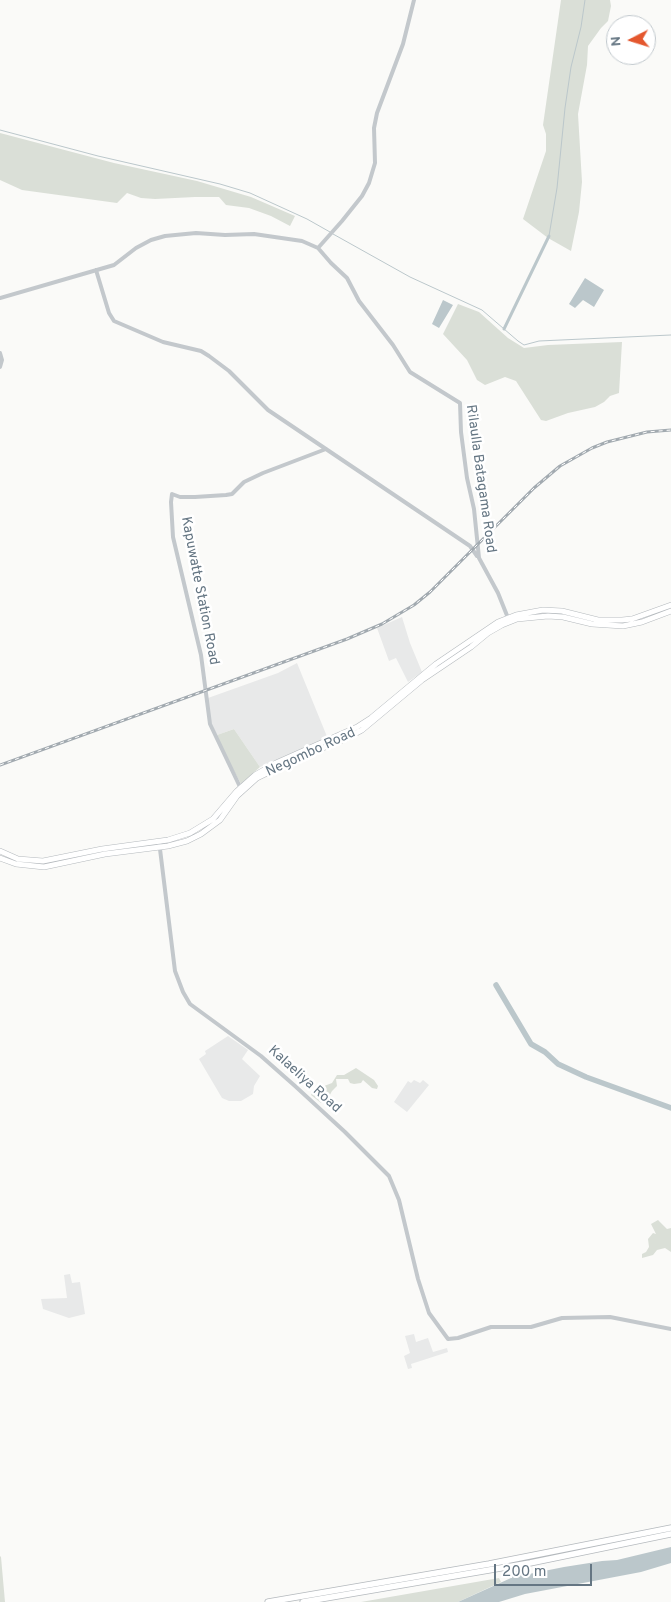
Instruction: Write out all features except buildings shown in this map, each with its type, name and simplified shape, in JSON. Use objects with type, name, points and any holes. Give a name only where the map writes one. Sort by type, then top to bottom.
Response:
[{"type":"highway","name":"Negombo Road","points":[[0,858],[16,864],[44,866],[159,844],[190,833],[220,812],[255,775],[276,763],[343,734],[367,721],[436,664],[493,625],[508,618],[528,612],[550,610],[593,619],[622,620],[632,619],[671,605]]},
{"type":"highway","name":"Negombo Road","points":[[241,789],[257,778],[362,730],[434,672],[493,630],[512,620],[556,616],[592,624],[623,626],[642,622],[671,611]]},
{"type":"highway","name":"Negombo Road","points":[[0,852],[18,858],[42,861],[102,850],[159,844]]},
{"type":"highway","points":[[268,1602],[480,1566],[671,1528]]},
{"type":"highway","points":[[302,1602],[514,1566],[671,1534]]},
{"type":"street","points":[[318,248],[362,196],[369,183],[375,163],[374,128],[377,113],[403,44],[414,0]]},
{"type":"street","name":"Rilaulla Batagama Road","points":[[0,298],[114,265],[136,248],[151,240],[165,236],[196,233],[270,235],[302,241],[318,248],[330,263],[347,278],[359,301],[410,372],[460,403],[466,478],[474,509],[478,558],[498,593],[508,618]]},
{"type":"street","points":[[96,270],[109,313],[114,321],[163,342],[201,351],[229,371],[268,410],[472,548],[478,558]]},
{"type":"street","points":[[0,353],[2,360],[0,367]]},
{"type":"street","name":"Kapuwatte Station Road","points":[[241,789],[210,724],[201,654],[173,537],[172,494],[180,497],[232,494],[244,482],[326,449]]},
{"type":"street","name":"Kalaeliya Road","points":[[159,844],[174,971],[190,1004],[261,1056],[345,1132],[388,1176],[399,1200],[418,1279],[429,1313],[448,1339],[458,1338],[491,1327],[531,1327],[562,1318],[610,1317],[671,1330]]},
{"type":"shaded area","points":[[561,0],[610,0],[611,6],[609,15],[606,15],[606,23],[588,46],[587,65],[578,114],[582,182],[579,212],[571,251],[548,238],[523,219],[546,151],[546,134],[543,125]]},
{"type":"shaded area","points":[[0,133],[114,163],[197,181],[251,197],[295,216],[290,226],[271,216],[249,208],[226,205],[219,197],[155,199],[141,198],[127,193],[117,203],[22,190],[0,180]]},
{"type":"shaded area","points":[[585,278],[604,290],[594,307],[583,300],[575,308],[569,304]]},
{"type":"shaded area","points":[[443,300],[453,305],[439,328],[432,324]]},
{"type":"shaded area","points":[[458,304],[479,312],[508,338],[524,348],[548,345],[622,342],[619,393],[610,396],[595,407],[568,413],[546,421],[541,420],[516,381],[505,377],[485,385],[477,380],[467,360],[443,334]]},
{"type":"shaded area","points":[[402,617],[422,672],[408,682],[396,658],[389,661],[377,628]]},
{"type":"shaded area","points":[[297,663],[328,739],[260,767],[234,729],[217,735],[211,722],[208,698],[278,673]]},
{"type":"shaded area","points":[[234,729],[260,767],[241,784],[217,735]]},
{"type":"shaded area","points":[[228,1036],[248,1050],[242,1059],[260,1076],[254,1086],[253,1094],[241,1101],[229,1101],[222,1098],[199,1059],[206,1054],[205,1051]]},
{"type":"shaded area","points":[[356,1068],[374,1080],[378,1086],[377,1089],[372,1088],[363,1080],[361,1083],[354,1084],[350,1083],[348,1079],[336,1079],[337,1086],[326,1102],[321,1103],[311,1095],[313,1091],[315,1092],[319,1088],[332,1083],[337,1075],[344,1075]]},
{"type":"shaded area","points":[[414,1080],[420,1083],[423,1080],[429,1085],[407,1112],[394,1102],[408,1081],[411,1083]]},
{"type":"shaded area","points":[[658,1220],[667,1229],[671,1228],[671,1252],[665,1248],[657,1250],[653,1255],[642,1258],[642,1254],[649,1247],[648,1239],[653,1233],[656,1234],[651,1224]]},
{"type":"shaded area","points":[[70,1274],[72,1283],[80,1282],[85,1314],[69,1318],[43,1309],[41,1299],[67,1298],[64,1275]]},
{"type":"shaded area","points":[[414,1334],[416,1342],[428,1338],[433,1352],[447,1348],[448,1352],[411,1364],[412,1368],[408,1369],[404,1356],[410,1353],[405,1336]]},
{"type":"shaded area","points":[[671,1547],[671,1563],[641,1572],[525,1594],[499,1602],[458,1602],[511,1578],[518,1569],[529,1574],[617,1560]]},
{"type":"shaded area","points":[[1,1557],[5,1602],[0,1602]]},
{"type":"shaded area","points":[[499,1578],[501,1582],[458,1602],[361,1602]]},
{"type":"waterway","points":[[549,236],[557,188],[571,67],[581,27],[585,0]]},
{"type":"waterway","points":[[0,130],[250,193],[307,219],[330,232]]},
{"type":"waterway","points":[[333,234],[410,277],[482,310],[524,345],[539,341],[671,335]]},
{"type":"waterway","points":[[504,329],[549,236]]},
{"type":"waterway","points":[[496,985],[531,1044],[545,1052],[558,1064],[586,1077],[671,1108]]},
{"type":"railway","points":[[0,765],[347,639],[382,624],[414,605],[430,592],[534,488],[560,466],[607,442],[647,432],[671,430]]}]
